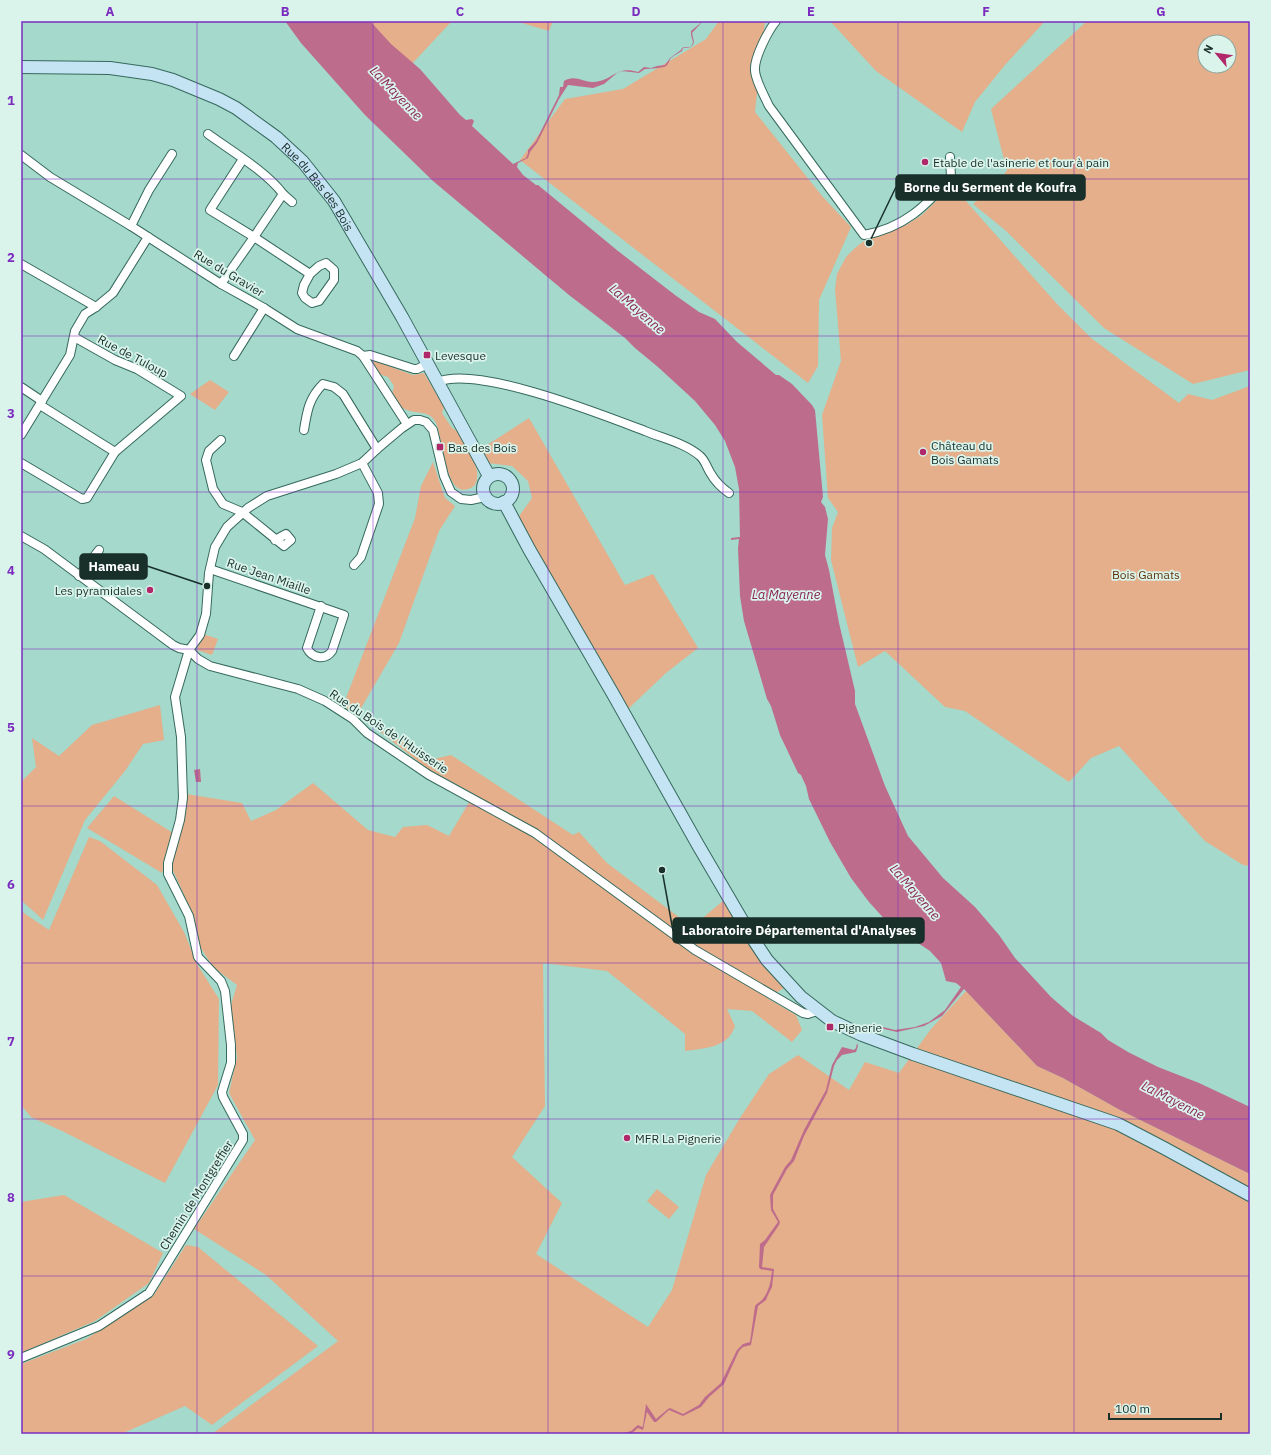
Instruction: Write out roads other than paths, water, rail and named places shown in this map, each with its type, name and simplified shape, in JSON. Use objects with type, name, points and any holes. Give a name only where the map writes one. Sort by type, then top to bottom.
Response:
[{"type":"main road","name":"Rue du Bas des Bois","points":[[21,67],[110,68],[152,74],[173,80],[219,99],[236,108],[276,136],[307,166],[334,201],[428,364],[489,476]]},
{"type":"main road","points":[[494,474],[503,475],[511,481],[512,491],[508,500],[496,504],[485,497],[482,488],[489,476],[494,474]]},
{"type":"main road","points":[[504,502],[529,549],[613,694],[698,846],[753,939],[767,960],[801,997],[832,1021],[862,1035],[909,1053],[1118,1124],[1250,1195]]},
{"type":"street","points":[[776,21],[771,27],[759,52],[755,70],[760,88],[769,106],[864,235],[877,233],[905,221],[932,200],[951,177],[950,157]]},
{"type":"street","points":[[208,134],[278,187],[292,202]]},
{"type":"street","points":[[131,226],[149,190],[172,154]]},
{"type":"street","name":"Rue du Gravier","points":[[21,155],[50,177],[131,226],[221,284],[264,308],[297,329],[357,351],[364,356],[407,424]]},
{"type":"street","points":[[243,160],[210,210],[310,274]]},
{"type":"street","points":[[221,284],[283,194]]},
{"type":"street","points":[[21,435],[70,355],[76,331],[86,314],[113,293],[148,237]]},
{"type":"street","points":[[326,263],[334,270],[334,280],[327,291],[319,301],[312,303],[305,298],[302,293],[304,285],[310,274],[319,266],[326,263]]},
{"type":"street","points":[[21,264],[96,307]]},
{"type":"street","points":[[234,356],[264,308]]},
{"type":"street","name":"Rue de Tuloup","points":[[74,337],[115,360],[137,369],[181,396],[115,452]]},
{"type":"street","points":[[364,356],[370,355],[414,369],[428,364]]},
{"type":"street","points":[[438,382],[446,379],[454,379],[495,383],[525,390],[606,416],[685,446],[700,456],[711,475],[729,493]]},
{"type":"street","points":[[304,430],[307,411],[314,393],[323,384],[334,387],[344,394],[377,449]]},
{"type":"street","points":[[21,387],[41,403],[115,452],[87,498],[82,498],[21,463]]},
{"type":"street","points":[[189,650],[200,635],[206,614],[210,569],[215,547],[227,527],[242,512],[268,496],[336,474],[362,463],[407,424],[414,420],[426,422],[433,430],[444,476],[450,492],[462,499],[472,500],[485,497]]},
{"type":"street","points":[[221,440],[209,451],[206,460],[213,489],[223,504],[242,512],[275,540]]},
{"type":"street","points":[[354,565],[361,557],[379,504],[378,493],[362,463]]},
{"type":"street","name":"Rue du Bois de l'Huisserie","points":[[21,536],[44,549],[172,645],[189,650],[198,659],[210,666],[298,689],[324,701],[353,719],[367,733],[429,776],[535,833],[695,950],[803,1013],[808,1014],[817,1010]]},
{"type":"street","points":[[78,576],[99,550]]},
{"type":"street","name":"Rue Jean Miaille","points":[[210,569],[320,606],[344,615],[332,651],[328,656],[324,657],[309,653],[307,648],[320,606]]},
{"type":"street","name":"Chemin de Montgreffier","points":[[21,1358],[99,1326],[149,1293],[243,1140],[243,1134],[223,1097],[222,1092],[231,1063],[225,991],[221,981],[198,957],[189,916],[168,874],[169,854],[180,820],[183,798],[181,737],[175,697],[189,650]]},
{"type":"water","name":"La Mayenne","points":[[285,21],[370,21],[391,44],[420,69],[460,115],[466,120],[472,119],[474,121],[472,126],[513,164],[526,158],[528,150],[536,141],[559,95],[560,87],[563,87],[564,81],[575,78],[594,82],[601,81],[616,74],[604,84],[593,88],[568,85],[528,158],[518,163],[517,167],[523,175],[538,185],[618,251],[675,295],[699,312],[715,319],[737,342],[776,375],[779,375],[792,384],[812,405],[815,410],[823,497],[821,502],[825,507],[828,519],[825,555],[855,691],[855,704],[885,786],[908,836],[943,878],[975,907],[999,935],[1015,958],[1051,997],[1073,1016],[1128,1052],[1158,1067],[1199,1083],[1250,1107],[1250,1174],[1120,1110],[1063,1078],[1037,1066],[964,989],[942,1016],[924,1026],[897,1032],[875,1027],[870,1027],[867,1030],[866,1028],[871,1024],[895,1030],[915,1027],[929,1022],[945,1010],[961,987],[956,983],[946,981],[941,963],[930,951],[888,923],[869,902],[851,878],[830,842],[809,799],[806,786],[801,775],[798,773],[780,735],[771,706],[767,699],[744,621],[740,596],[739,539],[731,540],[731,538],[740,537],[739,489],[735,467],[725,441],[715,425],[695,401],[658,367],[625,338],[569,295],[433,181],[365,115],[301,43]]},
{"type":"water","name":"La Mayenne","points":[[703,21],[692,33],[694,42],[691,47],[683,48],[682,51],[671,58],[665,67],[645,69],[639,73],[622,71],[631,70],[638,72],[644,67],[651,68],[665,65],[670,58],[682,48],[691,46],[693,42],[691,31]]},
{"type":"water","points":[[200,769],[201,782],[196,782],[194,770]]},
{"type":"water","points":[[857,1043],[858,1046],[856,1052],[842,1055],[837,1060],[827,1093],[804,1136],[794,1161],[787,1169],[773,1195],[773,1209],[780,1222],[764,1247],[762,1267],[774,1269],[772,1287],[766,1300],[758,1306],[751,1345],[743,1347],[739,1351],[724,1384],[709,1397],[701,1407],[683,1416],[669,1410],[656,1422],[654,1422],[647,1412],[643,1430],[638,1428],[631,1434],[620,1434],[631,1431],[638,1425],[643,1426],[646,1404],[656,1419],[670,1408],[683,1414],[699,1405],[705,1397],[721,1383],[737,1350],[743,1344],[750,1342],[755,1306],[766,1294],[772,1275],[772,1271],[760,1269],[759,1267],[760,1244],[765,1240],[778,1222],[771,1210],[770,1195],[785,1167],[791,1160],[804,1130],[826,1090],[832,1065],[842,1047],[854,1050]]},
{"type":"place","name":"Etable de l'asinerie et four à pain","points":[[925,162]]},
{"type":"place","name":"Borne du Serment de Koufra","points":[[869,243]]},
{"type":"place","name":"Levesque","points":[[427,355]]},
{"type":"place","name":"Bas des Bois","points":[[440,447]]},
{"type":"place","name":"Château du Bois Gamats","points":[[923,452]]},
{"type":"place","name":"Hameau","points":[[207,586]]},
{"type":"place","name":"Les pyramidales","points":[[150,590]]},
{"type":"place","name":"Laboratoire Départemental d'Analyses","points":[[662,870]]},
{"type":"place","name":"Pignerie","points":[[830,1027]]},
{"type":"place","name":"MFR La Pignerie","points":[[627,1138]]},
{"type":"park label","name":"Bois Gamats","points":[[1146,574]]}]
